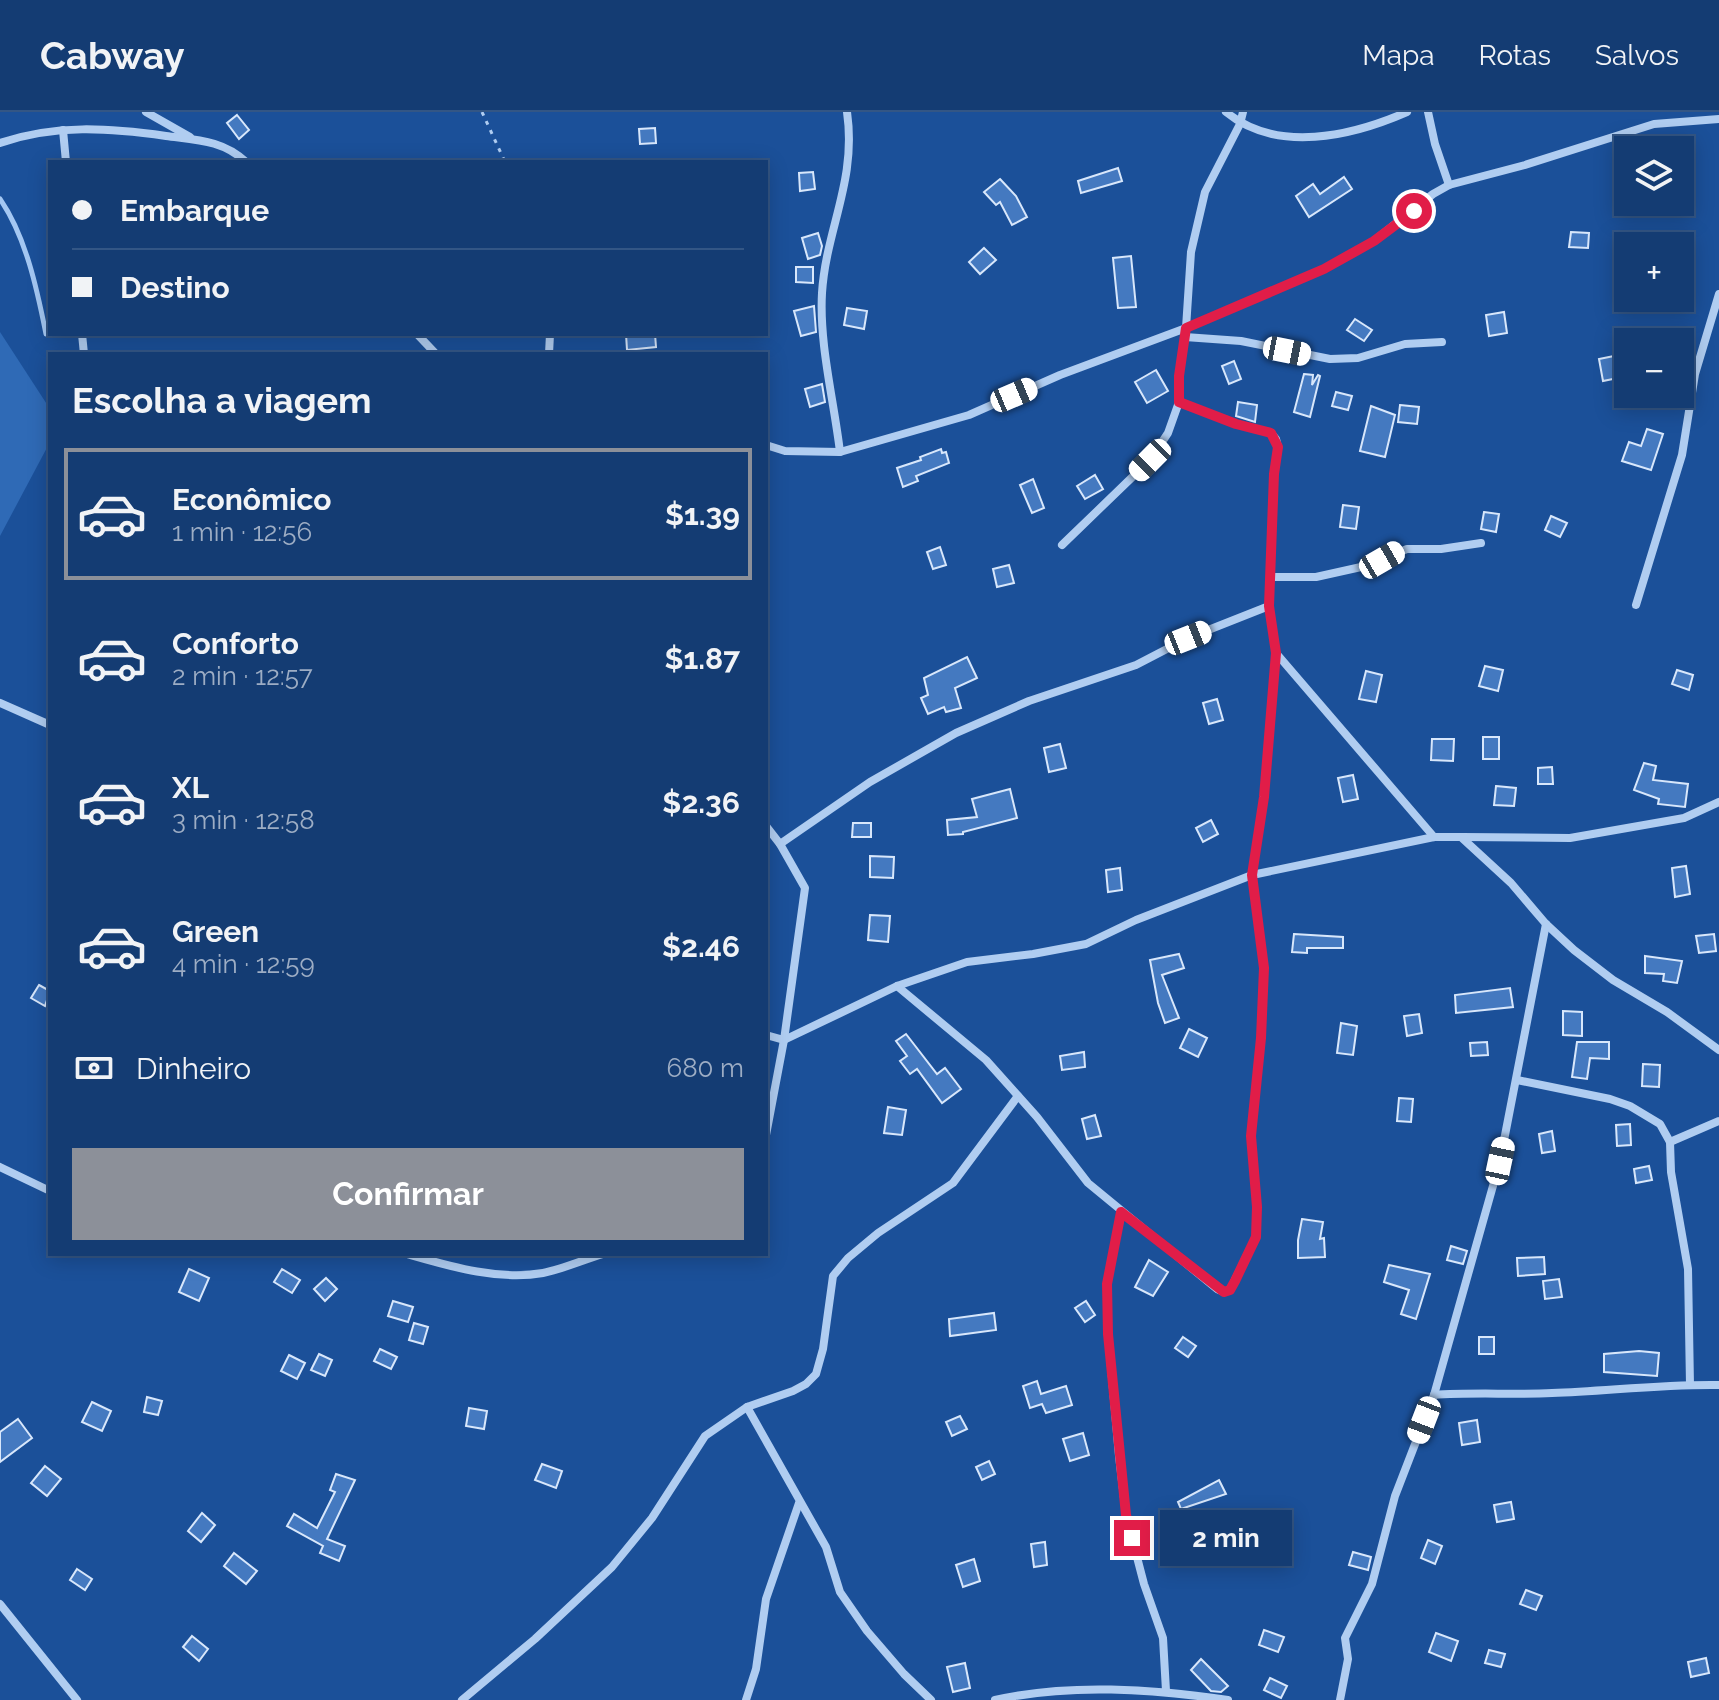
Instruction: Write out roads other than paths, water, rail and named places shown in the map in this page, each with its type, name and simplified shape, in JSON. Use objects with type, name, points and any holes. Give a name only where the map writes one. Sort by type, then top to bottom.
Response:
[{"type":"street","points":[[146,112],[194,140]]},
{"type":"street","points":[[840,452],[824,333],[822,293],[848,175],[847,112]]},
{"type":"street","points":[[1226,112],[1240,124],[1303,139],[1377,125],[1407,112]]},
{"type":"street","points":[[1062,545],[1150,460],[1168,433],[1179,402],[1191,252],[1205,192],[1240,124],[1243,112]]},
{"type":"street","points":[[1428,112],[1449,185]]},
{"type":"street","points":[[768,446],[785,451],[840,452],[969,415],[1060,375],[1186,332],[1324,269],[1374,241],[1449,185],[1525,165],[1654,124],[1719,119]]},
{"type":"street","points":[[0,143],[63,130],[106,128],[212,141],[244,160]]},
{"type":"street","points":[[63,130],[66,160]]},
{"type":"street","points":[[1636,605],[1682,455],[1695,374],[1719,294]]},
{"type":"street","points":[[1186,332],[1330,359],[1358,358],[1405,344],[1442,342]]},
{"type":"street","points":[[419,336],[434,352]]},
{"type":"street","points":[[897,986],[986,1060],[1088,1183],[1224,1292],[1230,1290],[1256,1237],[1257,1207],[1251,1136],[1261,1038],[1264,968],[1252,875],[1264,797],[1276,653],[1269,606],[1274,474],[1278,447],[1271,433],[1236,424],[1179,402]]},
{"type":"street","points":[[1270,577],[1316,577],[1361,567],[1407,549],[1441,549],[1481,543]]},
{"type":"street","points":[[780,844],[870,782],[956,733],[1029,701],[1136,665],[1188,638],[1269,606]]},
{"type":"street","points":[[1276,653],[1434,837]]},
{"type":"street","points":[[0,703],[48,724]]},
{"type":"street","points":[[768,1036],[784,1040],[897,986],[967,962],[1086,944],[1136,920],[1252,875],[1434,837],[1570,838],[1684,818],[1719,802]]},
{"type":"street","points":[[768,829],[805,888],[784,1040],[768,1124]]},
{"type":"street","points":[[1461,837],[1511,883],[1546,924],[1574,950],[1613,980],[1667,1012],[1719,1050]]},
{"type":"street","points":[[1340,1700],[1348,1659],[1345,1638],[1372,1584],[1395,1496],[1434,1395],[1500,1161],[1546,924]]},
{"type":"street","points":[[1517,1080],[1610,1099],[1630,1106],[1660,1124],[1670,1142],[1671,1172],[1688,1269],[1690,1385]]},
{"type":"street","points":[[462,1700],[535,1639],[612,1567],[652,1518],[705,1436],[747,1407],[793,1391],[816,1374],[823,1349],[833,1276],[848,1258],[878,1233],[953,1183],[1018,1096]]},
{"type":"street","points":[[1670,1142],[1719,1121]]},
{"type":"street","points":[[0,1167],[48,1190]]},
{"type":"street","points":[[1121,1212],[1107,1284],[1108,1334],[1119,1456],[1126,1515],[1144,1584],[1163,1638],[1166,1691]]},
{"type":"street","points":[[414,1256],[454,1267],[513,1275],[542,1273],[597,1256]]},
{"type":"street","points":[[1434,1395],[1719,1385]]},
{"type":"street","points":[[747,1407],[826,1547],[840,1592],[867,1631],[931,1700]]},
{"type":"street","points":[[746,1700],[756,1669],[766,1599],[799,1503]]},
{"type":"street","points":[[0,1604],[77,1700]]},
{"type":"street","points":[[995,1700],[1020,1694],[1166,1691],[1228,1700]]},
{"type":"waterway","points":[[0,199],[24,247],[46,334]]}]
